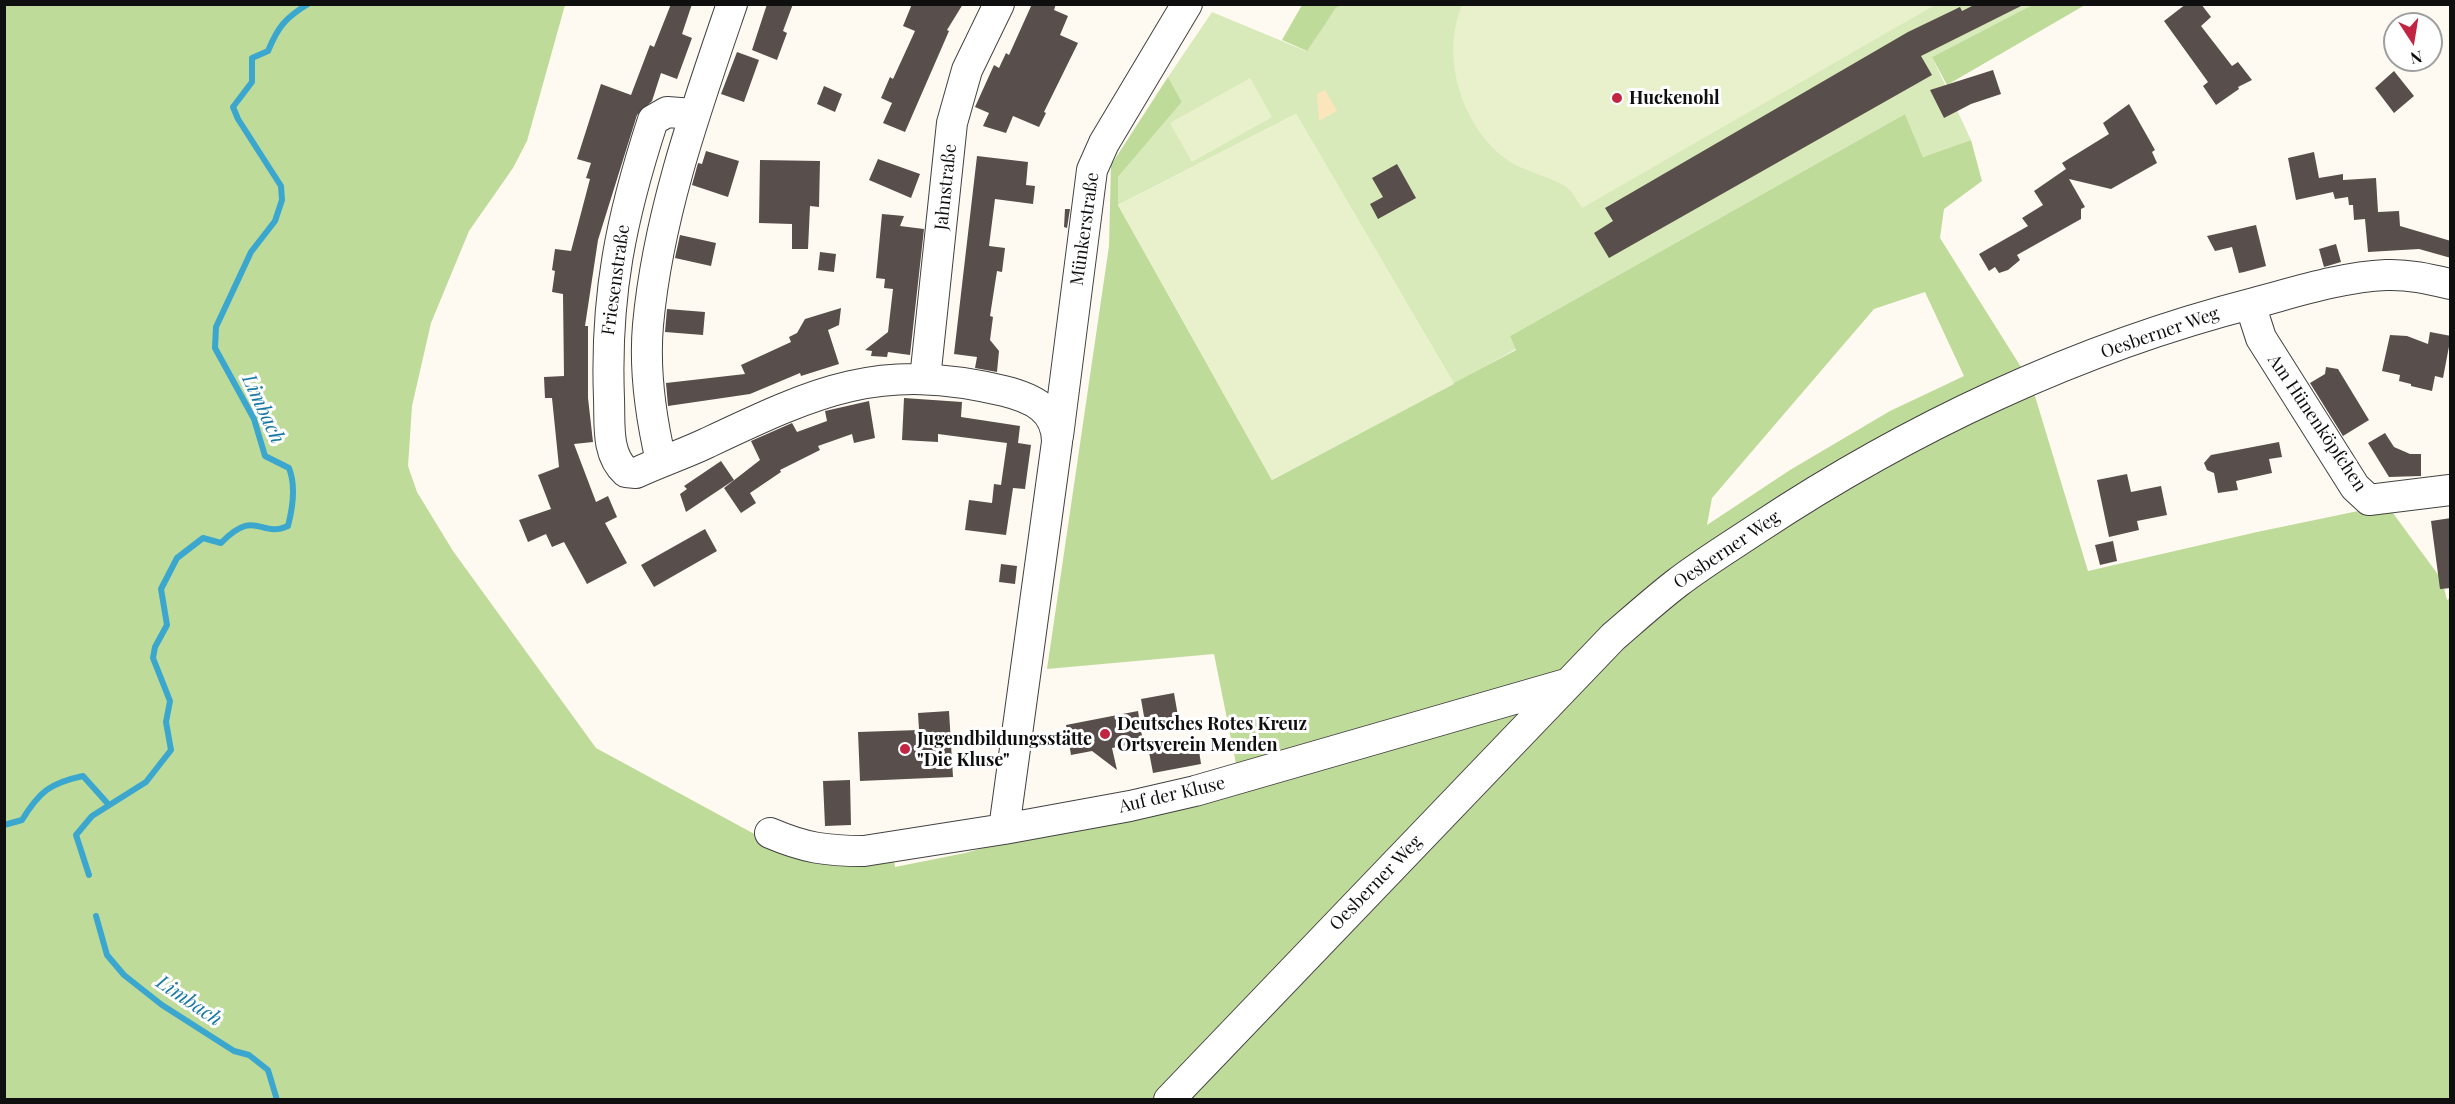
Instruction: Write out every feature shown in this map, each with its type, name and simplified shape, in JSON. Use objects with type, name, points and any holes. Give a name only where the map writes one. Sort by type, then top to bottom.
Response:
[{"type":"street","name":"Friesenstraße","points":[[694,114],[667,112],[653,120],[632,182],[614,271],[607,347],[612,453],[626,472],[649,467],[652,422],[647,327],[662,229],[694,114],[732,4]]},
{"type":"street","name":"Jahnstraße","points":[[925,379],[952,123],[967,70],[999,4]]},
{"type":"street","name":"Münkerstraße","points":[[1004,829],[1092,170],[1104,143],[1186,4]]},
{"type":"street","name":"Oesberner Weg","points":[[1169,1100],[1613,637],[1678,582],[1853,467],[1922,430],[2064,367],[2171,327],[2303,290],[2385,275],[2417,276],[2451,284]]},
{"type":"street","name":"Am Hünenköpfchen","points":[[2250,304],[2261,338],[2355,487],[2369,500],[2451,490]]},
{"type":"street","points":[[649,467],[687,452],[789,404],[832,389],[898,379],[925,379],[986,387],[1031,400],[1050,413],[1057,436]]},
{"type":"street","name":"Auf der Kluse","points":[[770,833],[811,848],[827,851],[864,851],[1130,806],[1239,779],[1566,684]]},
{"type":"green space","name":"Huckenohl","points":[[1462,4],[1935,5],[1582,208],[1565,186],[1517,166],[1502,156],[1487,142],[1475,125],[1465,106],[1454,66],[1453,45]]},
{"type":"green space","points":[[5,5],[565,5],[527,141],[513,168],[469,231],[431,323],[412,406],[408,466],[417,492],[453,551],[596,748],[782,849],[893,853],[895,867],[965,853],[1239,779],[1214,654],[1047,669],[1109,246],[1111,165],[1168,77],[1182,102],[1118,177],[1118,205],[1272,480],[1516,350],[1510,336],[1905,114],[1923,157],[1971,140],[1982,181],[1944,209],[1940,238],[2031,383],[2088,571],[2387,505],[2442,580],[2447,600],[2450,598],[2450,1099],[5,1100]],"holes":[[[1925,292],[1964,376],[1890,411],[1790,470],[1707,525],[1712,498],[1874,309]]]},
{"type":"green space","points":[[1302,5],[1343,5],[1336,8],[1307,51],[1282,40]]},
{"type":"green space","points":[[1343,5],[2032,5],[1932,57],[1971,140],[1923,157],[1905,114],[1510,336],[1516,349],[1454,384],[1296,114],[1118,205],[1118,177],[1182,102],[1168,77],[1212,12],[1306,51],[1336,8]]},
{"type":"green space","points":[[2032,5],[2085,5],[1947,85],[1932,57]]},
{"type":"green space","points":[[1250,78],[1272,117],[1192,162],[1170,123]]},
{"type":"green space","points":[[1296,114],[1454,384],[1272,480],[1118,205]]},
{"type":"sand","points":[[1325,90],[1337,111],[1319,121],[1317,94]]},
{"type":"building","points":[[671,4],[692,4],[682,34],[692,38],[677,79],[661,73],[652,101],[637,115],[598,240],[585,326],[588,326],[588,398],[593,442],[574,444],[596,502],[608,496],[617,517],[605,523],[627,563],[587,584],[564,542],[552,547],[546,534],[528,542],[519,520],[551,509],[538,475],[559,467],[552,398],[545,398],[544,377],[564,376],[563,294],[552,292],[555,249],[571,251],[590,179],[586,178],[591,163],[577,159],[601,84],[631,95],[650,45],[654,47]]},
{"type":"building","points":[[767,4],[793,4],[783,31],[787,33],[777,60],[752,50]]},
{"type":"building","points":[[912,4],[963,4],[947,30],[949,31],[905,132],[883,123],[892,103],[881,98],[890,77],[893,79],[915,31],[903,26]]},
{"type":"building","points":[[1032,4],[1056,4],[1054,10],[1068,16],[1060,35],[1078,43],[1039,127],[1013,116],[1006,133],[983,126],[989,113],[975,107],[994,65],[999,68],[1006,53],[1009,55]]},
{"type":"building","points":[[1976,4],[2025,4],[1921,56],[1932,75],[1609,258],[1594,233],[1613,221],[1605,208],[1908,32],[1960,7],[1962,11]]},
{"type":"building","points":[[2186,4],[2201,4],[2211,17],[2201,26],[2232,66],[2238,62],[2252,80],[2238,87],[2239,89],[2216,105],[2203,86],[2208,82],[2164,21]]},
{"type":"building","points":[[737,52],[759,60],[744,102],[721,94]]},
{"type":"building","points":[[1993,70],[2001,94],[1971,104],[1944,118],[1930,90]]},
{"type":"building","points":[[2395,72],[2414,96],[2394,113],[2375,88]]},
{"type":"building","points":[[824,86],[842,94],[835,112],[817,104]]},
{"type":"building","points":[[2129,104],[2155,150],[2152,152],[2157,163],[2111,189],[2069,179],[2085,207],[2081,209],[2081,219],[2017,255],[2020,260],[2008,270],[1999,273],[1995,267],[1989,271],[1979,254],[2028,226],[2022,218],[2043,205],[2034,191],[2066,169],[2062,163],[2109,134],[2103,123]]},
{"type":"building","points":[[706,151],[739,161],[728,197],[692,185],[698,163],[702,164]]},
{"type":"building","points":[[2314,152],[2319,178],[2343,174],[2343,180],[2376,178],[2378,212],[2399,211],[2400,226],[2451,241],[2451,258],[2419,249],[2368,252],[2365,219],[2354,220],[2353,205],[2349,205],[2348,197],[2335,199],[2333,192],[2296,200],[2288,158]]},
{"type":"building","points":[[977,156],[1028,162],[1026,185],[1035,186],[1033,204],[995,199],[989,246],[1005,248],[1002,272],[997,271],[990,316],[993,317],[990,340],[999,351],[997,372],[975,368],[977,357],[954,354]]},
{"type":"building","points":[[878,159],[920,174],[911,198],[869,180]]},
{"type":"building","points":[[760,160],[820,161],[819,207],[810,206],[808,249],[792,249],[792,224],[759,223]]},
{"type":"building","points":[[1397,164],[1416,198],[1378,219],[1370,204],[1383,197],[1372,178]]},
{"type":"building","points":[[1065,209],[1070,209],[1067,228],[1064,227]]},
{"type":"building","points":[[882,214],[904,216],[900,226],[924,229],[910,355],[888,352],[887,357],[871,356],[872,351],[865,350],[888,332],[893,289],[884,288],[885,279],[876,278]]},
{"type":"building","points":[[2256,225],[2266,266],[2239,273],[2232,247],[2215,251],[2207,236]]},
{"type":"building","points":[[680,235],[716,243],[711,266],[675,258]]},
{"type":"building","points":[[2336,244],[2341,262],[2324,267],[2319,249]]},
{"type":"building","points":[[820,252],[836,254],[834,272],[818,270]]},
{"type":"building","points":[[841,308],[839,325],[828,330],[839,364],[801,376],[800,373],[750,394],[668,406],[666,383],[745,374],[741,365],[791,342],[789,337],[797,333],[805,319]]},
{"type":"building","points":[[667,309],[705,312],[703,335],[665,332]]},
{"type":"building","points":[[2430,332],[2451,336],[2443,378],[2435,376],[2432,391],[2411,386],[2411,384],[2399,381],[2400,375],[2382,371],[2390,335],[2407,336],[2428,344]]},
{"type":"building","points":[[2326,367],[2338,369],[2369,420],[2343,436],[2310,383],[2325,374]]},
{"type":"building","points":[[904,398],[962,402],[961,417],[1020,426],[1018,443],[1031,445],[1025,489],[1013,488],[1006,535],[965,530],[969,500],[992,503],[994,484],[1001,485],[1007,443],[938,434],[938,442],[902,440]]},
{"type":"building","points":[[869,401],[875,438],[854,443],[852,434],[818,446],[820,450],[780,470],[781,472],[750,493],[756,503],[741,513],[724,488],[760,460],[751,441],[792,423],[797,432],[827,421],[825,411]]},
{"type":"building","points":[[2385,433],[2394,447],[2410,454],[2421,454],[2421,476],[2389,477],[2368,443]]},
{"type":"building","points":[[2279,442],[2282,457],[2269,459],[2272,473],[2236,481],[2238,490],[2218,493],[2214,473],[2207,470],[2204,463],[2211,455]]},
{"type":"building","points":[[721,461],[734,480],[686,512],[680,494],[687,489],[684,486]]},
{"type":"building","points":[[2127,474],[2131,492],[2161,486],[2167,515],[2137,521],[2139,530],[2109,537],[2097,480]]},
{"type":"building","points":[[2451,518],[2451,588],[2440,589],[2431,521]]},
{"type":"building","points":[[705,529],[717,551],[654,587],[641,565]]},
{"type":"building","points":[[2113,541],[2117,561],[2100,565],[2095,545]]},
{"type":"building","points":[[1001,564],[1017,566],[1015,584],[999,582]]},
{"type":"building","points":[[1174,693],[1178,716],[1145,722],[1141,699]]},
{"type":"building","name":"Jugendbildungsstätte \"Die Kluse\"","points":[[949,711],[953,777],[860,781],[858,732],[919,730],[918,713]]},
{"type":"building","name":"Deutsches Rotes Kreuz Ortsverein Menden","points":[[1138,711],[1143,742],[1112,748],[1117,770],[1092,751],[1071,755],[1066,725]]},
{"type":"building","points":[[1198,744],[1201,764],[1153,773],[1149,752]]},
{"type":"building","points":[[850,780],[851,825],[825,826],[823,781]]},
{"type":"waterway","name":"Limbach","points":[[89,875],[76,835],[92,816],[146,782],[171,750],[166,722],[170,701],[153,658],[155,647],[167,625],[161,589],[177,558],[203,538],[221,543],[242,527],[250,525],[279,529],[288,526],[293,497],[289,468],[265,456],[254,419],[215,348],[216,327],[251,252],[275,221],[282,200],[281,186],[238,119],[233,107],[252,82],[252,58],[268,51],[283,24],[308,4]]},
{"type":"waterway","points":[[4,825],[22,820],[34,802],[47,790],[62,782],[83,776],[109,805]]},
{"type":"waterway","name":"Limbach","points":[[96,916],[107,955],[124,975],[162,1005],[234,1051],[249,1055],[268,1070],[277,1100]]},
{"type":"place","name":"Huckenohl","points":[[1617,98]]},
{"type":"place","name":"Deutsches Rotes Kreuz Ortsverein Menden","points":[[1105,734]]},
{"type":"place","name":"Jugendbildungsstätte \"Die Kluse\"","points":[[905,749]]}]
